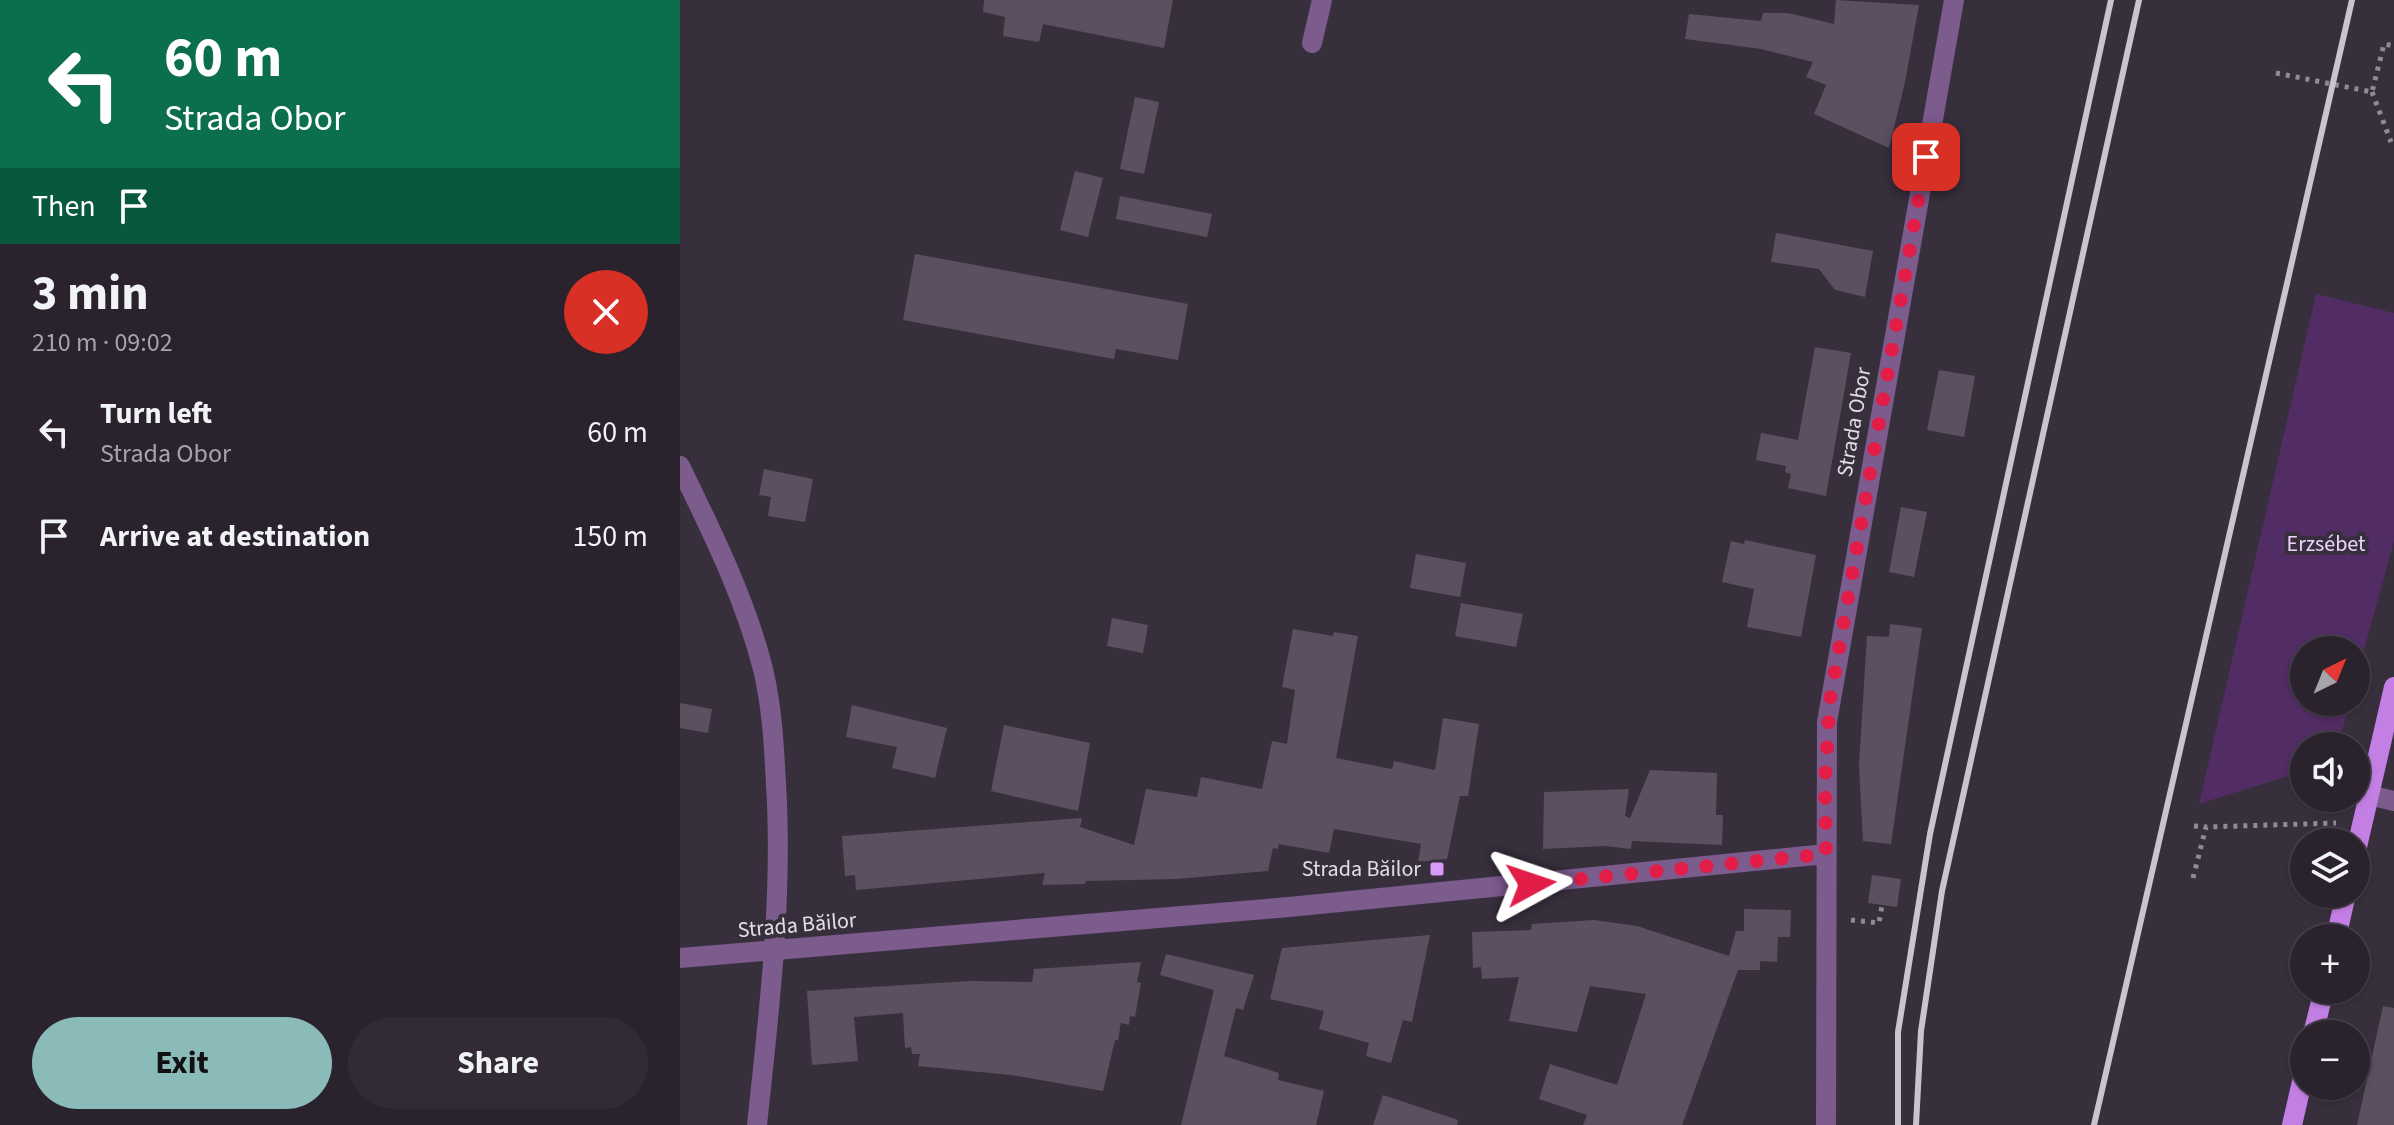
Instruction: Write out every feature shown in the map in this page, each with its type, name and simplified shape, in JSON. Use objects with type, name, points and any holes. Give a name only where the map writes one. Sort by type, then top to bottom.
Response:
[{"type":"main road","points":[[2370,791],[2394,687]]},
{"type":"main road","points":[[2362,828],[2365,812]]},
{"type":"main road","points":[[2292,1125],[2298,1100]]},
{"type":"street","points":[[1312,43],[1322,0]]},
{"type":"street","name":"Strada Obor","points":[[1826,1125],[1827,722],[1954,0]]},
{"type":"street","points":[[680,466],[745,610],[763,669],[773,721],[779,825],[775,952],[757,1125]]},
{"type":"street","points":[[2370,795],[2394,801]]},
{"type":"street","name":"Strada Băilor","points":[[680,958],[1289,907],[1826,854]]},
{"type":"path","points":[[2391,142],[2372,92],[2384,44],[2394,46]]},
{"type":"path","points":[[2276,73],[2372,92]]},
{"type":"path","points":[[2194,826],[2363,822]]},
{"type":"path","points":[[2193,878],[2206,827]]},
{"type":"path","points":[[1828,917],[1879,923],[1882,905]]},
{"type":"green space","name":"Erzsébet","points":[[2316,294],[2394,313],[2394,541],[2368,636],[2290,636],[2290,716],[2346,716],[2342,732],[2290,732],[2290,775],[2199,804]]},
{"type":"building","points":[[984,0],[1173,0],[1164,48],[1043,24],[1039,42],[1003,36],[1005,17],[983,12]]},
{"type":"building","points":[[1836,0],[1919,5],[1889,148],[1814,114],[1826,85],[1806,77],[1813,62],[1761,49],[1685,39],[1689,14],[1761,21],[1763,13],[1788,13],[1834,24]]},
{"type":"building","points":[[1135,97],[1159,102],[1144,174],[1120,169]]},
{"type":"building","points":[[1075,171],[1103,178],[1088,237],[1060,230]]},
{"type":"building","points":[[1120,196],[1212,214],[1207,237],[1116,219]]},
{"type":"building","points":[[1776,233],[1873,251],[1865,297],[1835,290],[1819,269],[1771,262]]},
{"type":"building","points":[[915,254],[1188,304],[1178,360],[1116,349],[1114,359],[903,320]]},
{"type":"building","points":[[1815,347],[1851,353],[1826,496],[1788,488],[1791,474],[1785,472],[1786,466],[1756,460],[1761,433],[1798,440]]},
{"type":"building","points":[[1939,370],[1975,376],[1964,437],[1927,430]]},
{"type":"building","points":[[764,469],[813,479],[805,522],[768,516],[771,497],[759,495]]},
{"type":"building","points":[[1901,507],[1927,512],[1914,577],[1889,572]]},
{"type":"building","points":[[1745,540],[1816,555],[1801,637],[1747,627],[1754,589],[1722,582],[1731,541],[1744,544]]},
{"type":"building","points":[[1416,554],[1466,563],[1460,597],[1410,588]]},
{"type":"building","points":[[1461,603],[1523,614],[1516,647],[1455,636]]},
{"type":"building","points":[[1112,618],[1148,625],[1143,653],[1107,646]]},
{"type":"building","points":[[1890,624],[1922,628],[1891,844],[1863,841],[1859,766],[1867,636],[1889,637]]},
{"type":"building","points":[[1293,629],[1333,636],[1334,632],[1358,636],[1336,758],[1392,769],[1394,761],[1435,770],[1443,718],[1479,724],[1468,796],[1460,796],[1447,859],[1418,862],[1421,844],[1334,829],[1329,853],[1279,844],[1278,849],[1273,848],[1268,871],[1042,885],[1045,873],[856,890],[855,875],[845,876],[842,836],[1082,818],[1080,827],[1134,845],[1146,789],[1197,797],[1201,777],[1262,789],[1272,741],[1287,744],[1295,690],[1282,687]]},
{"type":"building","points":[[680,703],[712,709],[708,733],[680,728]]},
{"type":"building","points":[[852,705],[947,728],[935,778],[892,768],[897,747],[846,737]]},
{"type":"building","points":[[1004,725],[1090,743],[1078,811],[991,791]]},
{"type":"building","points":[[1650,770],[1717,773],[1716,815],[1723,815],[1722,845],[1632,841],[1631,849],[1605,846],[1543,849],[1544,792],[1629,789],[1625,816],[1630,818]]},
{"type":"building","points":[[1872,875],[1901,879],[1897,907],[1868,903]]},
{"type":"building","points":[[1744,909],[1791,910],[1790,937],[1778,937],[1777,962],[1760,961],[1760,970],[1738,970],[1682,1125],[1583,1125],[1587,1115],[1539,1099],[1550,1064],[1617,1085],[1646,994],[1590,986],[1577,1032],[1509,1021],[1519,977],[1482,979],[1481,967],[1473,968],[1472,932],[1531,930],[1532,924],[1594,920],[1637,926],[1729,956],[1736,931],[1744,931]]},
{"type":"building","points":[[1430,935],[1412,1022],[1403,1020],[1391,1063],[1366,1056],[1369,1043],[1319,1029],[1324,1011],[1270,999],[1282,948]]},
{"type":"building","points":[[1166,954],[1254,975],[1243,1010],[1236,1008],[1224,1056],[1279,1073],[1278,1080],[1324,1091],[1316,1125],[1181,1125],[1214,990],[1160,975]]},
{"type":"building","points":[[1141,962],[1135,1017],[1130,1016],[1129,1025],[1121,1023],[1103,1091],[1011,1075],[918,1066],[920,1054],[912,1054],[911,1047],[905,1048],[903,1013],[854,1017],[858,1061],[812,1065],[807,991],[969,981],[1032,982],[1034,969]]},
{"type":"building","points":[[2383,1006],[2394,1008],[2394,1125],[2357,1125],[2362,1100],[2370,1100],[2370,1066]]},
{"type":"building","points":[[1383,1095],[1458,1120],[1457,1125],[1373,1125]]},
{"type":"railway","points":[[1898,1125],[1898,1032],[1930,834],[2111,0]]},
{"type":"railway","points":[[1916,1125],[1921,1031],[1942,891],[2139,0]]},
{"type":"railway","points":[[2094,1125],[2352,0]]},
{"type":"place","name":"Strada Băilor","points":[[1437,869]]},
{"type":"route","points":[[1531,884],[1826,854],[1827,722],[1836,658],[1926,157]]}]
